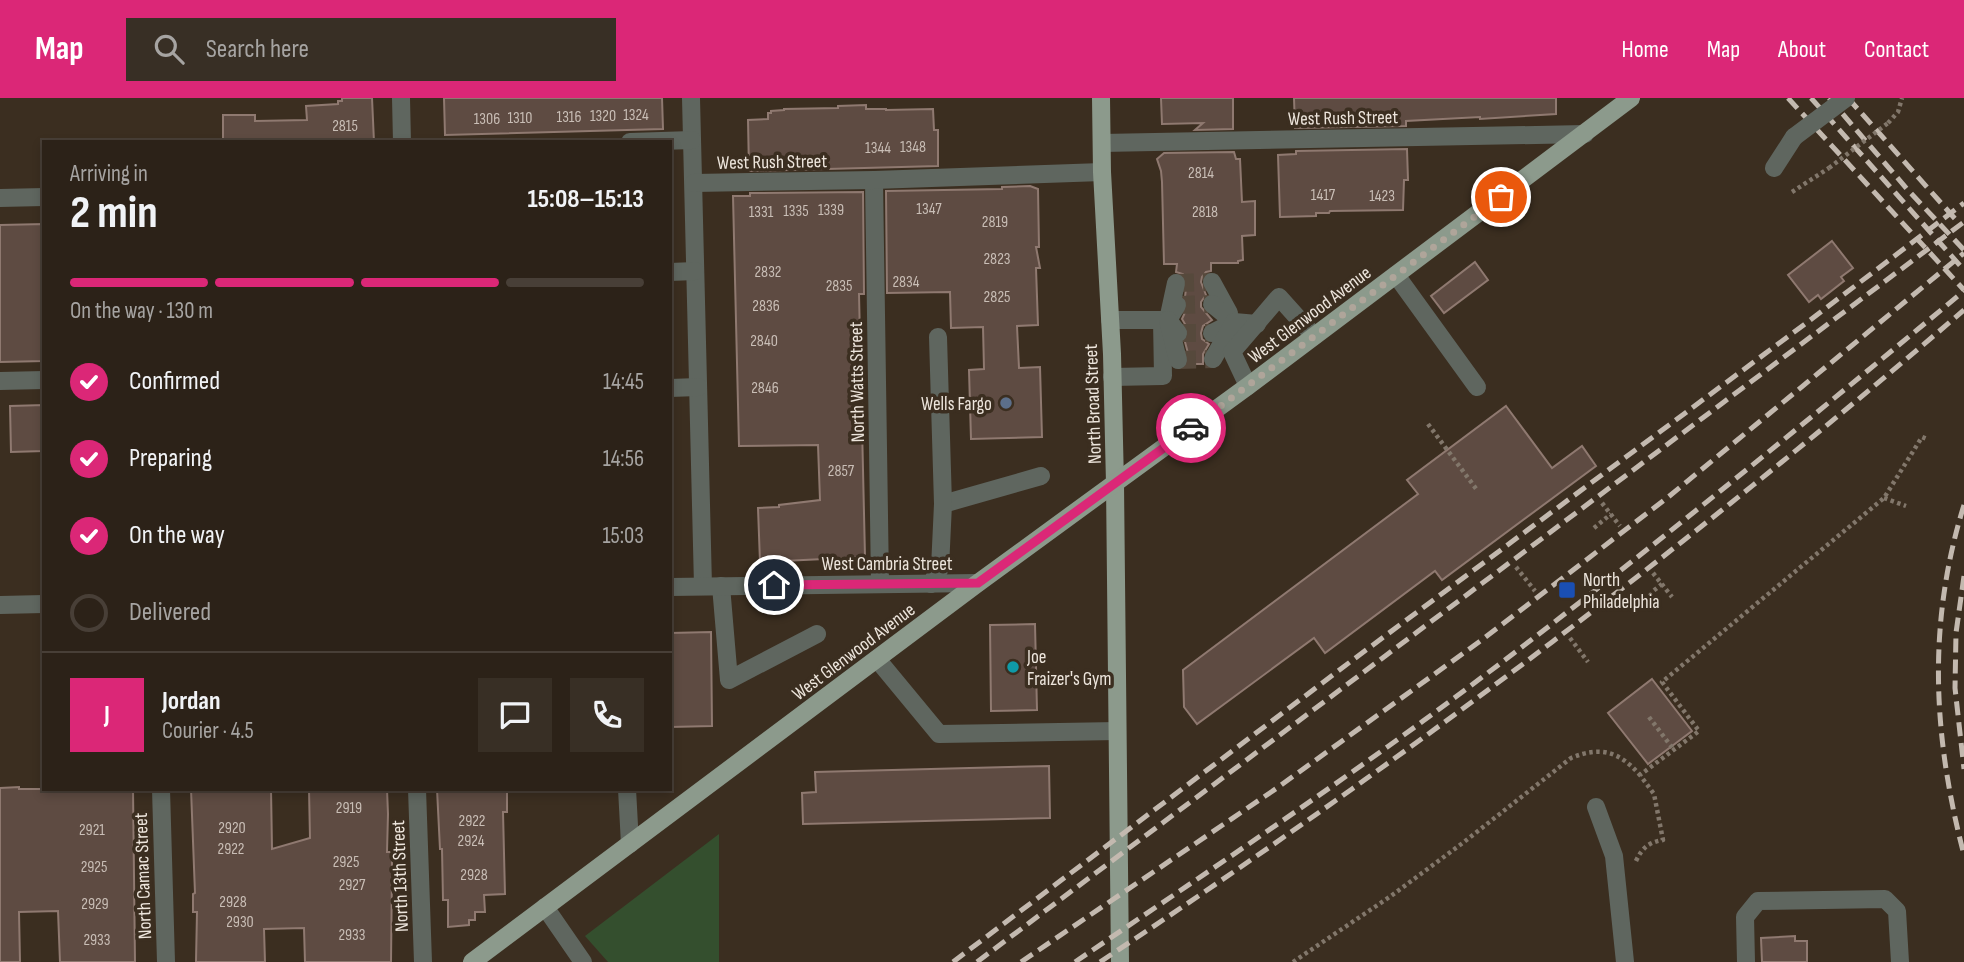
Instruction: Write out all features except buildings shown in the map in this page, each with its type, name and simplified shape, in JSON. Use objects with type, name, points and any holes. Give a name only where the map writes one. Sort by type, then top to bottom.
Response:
[{"type":"main road","name":"North Broad Street","points":[[1101,98],[1115,484],[1120,962]]},
{"type":"main road","name":"West Glenwood Avenue","points":[[472,962],[1631,98]]},
{"type":"street","points":[[401,98],[402,140]]},
{"type":"street","points":[[691,98],[698,387],[712,586],[729,680],[817,634]]},
{"type":"street","points":[[1774,169],[1794,137],[1846,98]]},
{"type":"street","name":"West Rush Street","points":[[1102,143],[1585,134]]},
{"type":"street","name":"West Rush Street","points":[[672,141],[692,140]]},
{"type":"street","name":"West Rush Street","points":[[694,183],[1102,172]]},
{"type":"street","name":"North Watts Street","points":[[874,180],[880,583]]},
{"type":"street","points":[[0,198],[42,197]]},
{"type":"street","points":[[672,272],[695,271]]},
{"type":"street","points":[[1396,275],[1477,387]]},
{"type":"street","points":[[1212,282],[1234,322]]},
{"type":"street","points":[[1112,377],[1163,376],[1176,283]]},
{"type":"street","points":[[1248,386],[1232,352],[1279,297],[1314,336]]},
{"type":"street","points":[[1212,304],[1234,322]]},
{"type":"street","points":[[1110,320],[1171,320]]},
{"type":"street","points":[[1171,320],[1178,360]]},
{"type":"street","points":[[1212,333],[1234,322],[1258,324]]},
{"type":"street","points":[[1213,359],[1234,322]]},
{"type":"street","points":[[931,583],[940,568],[943,504],[938,337]]},
{"type":"street","points":[[0,381],[42,380]]},
{"type":"street","points":[[672,388],[698,387]]},
{"type":"street","points":[[943,504],[1041,476]]},
{"type":"street","name":"West Cambria Street","points":[[672,587],[978,583]]},
{"type":"street","points":[[0,605],[42,604]]},
{"type":"street","points":[[877,659],[939,734],[1117,731]]},
{"type":"street","name":"North Camac Street","points":[[161,791],[166,962]]},
{"type":"street","name":"North 13th Street","points":[[417,791],[423,962]]},
{"type":"street","points":[[627,791],[630,844]]},
{"type":"street","points":[[1596,807],[1614,856],[1625,962]]},
{"type":"street","points":[[1746,962],[1745,916],[1758,901],[1885,899],[1897,911],[1900,962]]},
{"type":"street","points":[[545,907],[583,962]]},
{"type":"path","points":[[1793,192],[1888,123],[1898,112],[1902,98]]},
{"type":"path","points":[[1428,424],[1477,490]]},
{"type":"path","points":[[1640,775],[1699,731],[1662,682],[1884,498],[1922,437],[1927,439]]},
{"type":"path","points":[[1884,498],[1906,506]]},
{"type":"path","points":[[1602,503],[1620,526]]},
{"type":"path","points":[[1594,527],[1611,514]]},
{"type":"path","points":[[1516,567],[1535,591]]},
{"type":"path","points":[[1653,573],[1672,597]]},
{"type":"path","points":[[1643,599],[1662,584]]},
{"type":"path","points":[[1570,638],[1588,662]]},
{"type":"path","points":[[1649,717],[1674,750]]},
{"type":"path","points":[[1293,962],[1391,896],[1570,758],[1584,752],[1611,753],[1631,765],[1654,794],[1663,840],[1654,841],[1642,850],[1634,868],[1635,875],[1617,878]]},
{"type":"green space","points":[[719,834],[719,962],[608,962],[585,936]]},
{"type":"tunnel","points":[[1176,283],[1212,282]]},
{"type":"tunnel","points":[[1177,305],[1212,304]]},
{"type":"tunnel","points":[[1178,333],[1212,333]]},
{"type":"tunnel","points":[[1178,360],[1213,359]]},
{"type":"railway","points":[[1788,98],[1964,290]]},
{"type":"railway","points":[[1811,98],[1964,270]]},
{"type":"railway","points":[[1829,98],[1907,189],[1964,250]]},
{"type":"railway","points":[[1848,98],[1957,221]]},
{"type":"railway","points":[[953,962],[1964,203]]},
{"type":"railway","points":[[977,962],[1964,222]]},
{"type":"railway","points":[[1021,962],[1277,788],[1483,639],[1667,498],[1964,253]]},
{"type":"railway","points":[[1075,962],[1320,794],[1529,642],[1779,443],[1964,291]]},
{"type":"railway","points":[[1100,962],[1323,809],[1542,650],[1756,483],[1964,310]]},
{"type":"railway","points":[[1964,505],[1944,593],[1938,680],[1946,767],[1964,855]]},
{"type":"railway","points":[[1964,576],[1956,633],[1955,688],[1964,769]]},
{"type":"way so far","points":[[1191,428],[1501,197]]},
{"type":"place","name":"Wells Fargo","points":[[1006,403]]},
{"type":"place","name":"North Philadelphia","points":[[1567,590]]},
{"type":"place","name":"Joe Fraizer's Gym","points":[[1013,667]]},
{"type":"route","points":[[774,585],[978,583],[1191,428]]}]
